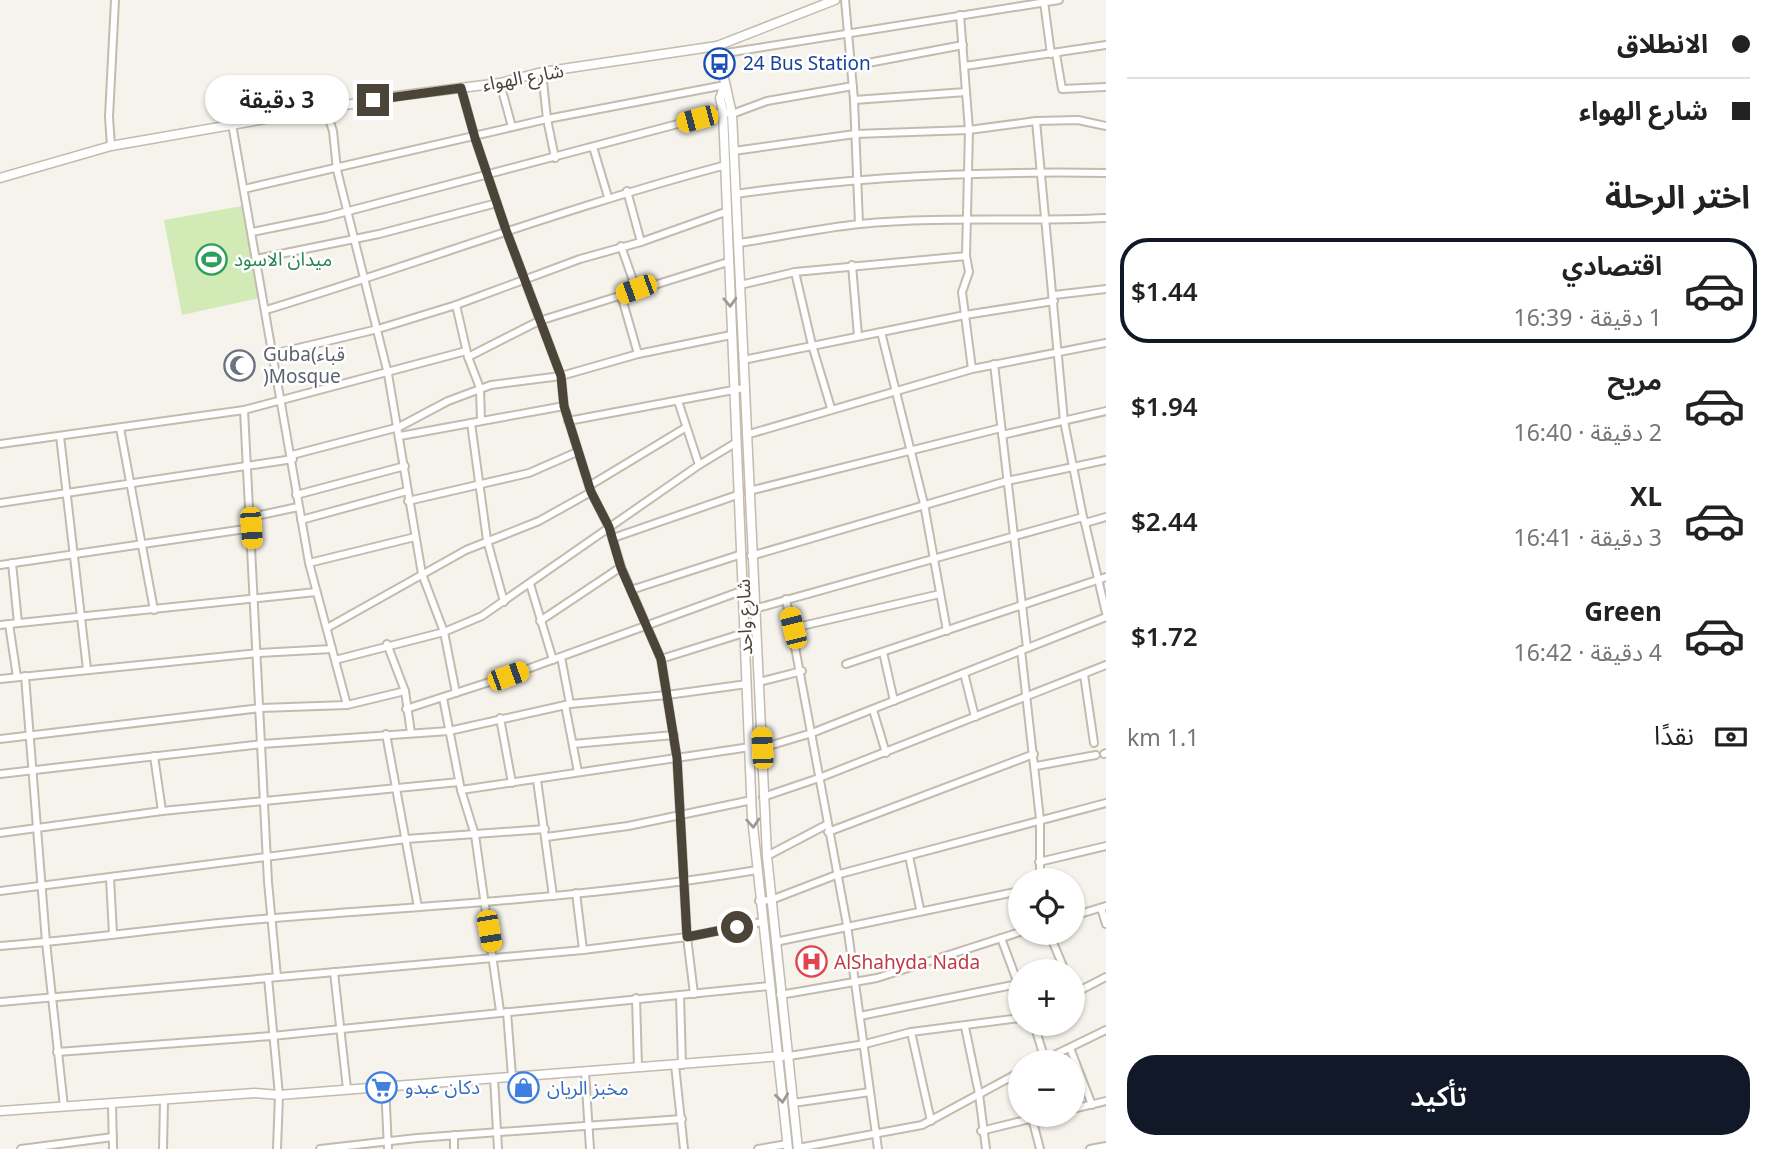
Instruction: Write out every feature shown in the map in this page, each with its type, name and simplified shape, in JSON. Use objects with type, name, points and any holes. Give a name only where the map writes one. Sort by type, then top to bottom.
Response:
[{"type":"street","points":[[111,146],[108,117],[115,0]]},
{"type":"street","name":"شارع الهواء","points":[[0,178],[111,146],[232,124],[500,83],[542,72],[718,50],[835,0]]},
{"type":"street","points":[[845,0],[852,66],[859,224]]},
{"type":"street","points":[[718,50],[849,33],[1059,0]]},
{"type":"street","points":[[1044,2],[1062,89],[1106,87]]},
{"type":"street","points":[[960,15],[969,130],[966,256],[969,272],[962,292],[972,369]]},
{"type":"street","points":[[852,66],[963,45]]},
{"type":"street","points":[[965,66],[1106,45]]},
{"type":"street","name":"شارع واحد","points":[[718,50],[725,85],[720,98],[728,113],[734,151],[743,360],[740,389]]},
{"type":"street","points":[[542,72],[555,158]]},
{"type":"street","points":[[500,83],[512,128]]},
{"type":"street","points":[[244,190],[547,119],[725,85]]},
{"type":"street","points":[[252,232],[555,158],[766,101],[853,86]]},
{"type":"street","points":[[461,88],[506,230],[561,376],[564,406],[590,489],[609,527],[621,568],[661,659],[677,758],[683,882],[694,994]]},
{"type":"street","points":[[854,100],[966,92]]},
{"type":"street","points":[[325,108],[333,131],[337,170],[388,374],[422,574],[444,632],[456,693]]},
{"type":"street","name":"شارع واحد","points":[[728,113],[727,262],[731,335],[740,389],[747,555],[759,682],[767,856],[798,1148]]},
{"type":"street","points":[[762,748],[873,710],[1106,615],[1071,467],[1064,421],[1036,121]]},
{"type":"street","points":[[734,151],[855,134],[969,130],[1036,121],[1078,121],[1106,127]]},
{"type":"street","points":[[232,124],[293,457],[296,495],[309,563],[347,705]]},
{"type":"street","points":[[593,147],[608,197]]},
{"type":"street","points":[[266,310],[365,280],[627,191],[726,165]]},
{"type":"street","points":[[736,194],[858,180],[967,174],[1106,173]]},
{"type":"street","points":[[627,191],[641,242]]},
{"type":"street","points":[[257,259],[355,239],[497,203]]},
{"type":"street","points":[[273,354],[378,329],[456,305],[525,278],[621,246],[641,242],[728,211]]},
{"type":"street","points":[[739,243],[859,224],[968,219],[1044,221],[1106,218]]},
{"type":"street","points":[[621,246],[636,289]]},
{"type":"street","points":[[740,285],[795,272],[966,256]]},
{"type":"street","points":[[0,444],[244,410],[282,402],[467,354],[539,321],[727,262]]},
{"type":"street","points":[[852,265],[858,336]]},
{"type":"street","points":[[795,272],[812,345],[831,408]]},
{"type":"street","points":[[743,360],[1106,289]]},
{"type":"street","points":[[621,295],[638,354]]},
{"type":"street","points":[[456,305],[467,354],[480,388],[481,421]]},
{"type":"street","points":[[881,331],[924,504],[947,631]]},
{"type":"street","points":[[0,503],[131,485],[293,457],[399,427],[448,401],[480,388],[561,376],[638,354],[731,335]]},
{"type":"street","points":[[335,660],[387,644],[444,632],[482,617],[699,465],[743,438],[831,408],[994,363],[1106,343]]},
{"type":"street","points":[[994,363],[1022,606],[1040,819],[1039,868]]},
{"type":"street","points":[[568,421],[740,389]]},
{"type":"street","points":[[678,401],[699,465]]},
{"type":"street","points":[[400,436],[564,406]]},
{"type":"street","points":[[244,410],[259,653],[267,858],[277,977]]},
{"type":"street","points":[[613,538],[744,492],[910,448],[1106,411]]},
{"type":"street","points":[[471,423],[487,540],[504,602]]},
{"type":"street","points":[[120,428],[153,610]]},
{"type":"street","points":[[327,628],[487,540],[540,521],[685,428]]},
{"type":"street","points":[[60,436],[87,669]]},
{"type":"street","points":[[408,501],[529,473],[578,452]]},
{"type":"street","points":[[631,590],[1007,481],[1106,460]]},
{"type":"street","points":[[296,495],[405,466]]},
{"type":"street","points":[[301,520],[407,491]]},
{"type":"street","points":[[251,517],[298,507]]},
{"type":"street","points":[[754,609],[1013,536],[1106,517]]},
{"type":"street","points":[[0,565],[251,528]]},
{"type":"street","points":[[309,563],[415,537]]},
{"type":"street","name":"شارع واحد","points":[[747,555],[744,633],[752,800],[762,922],[787,1147]]},
{"type":"street","points":[[12,563],[18,623]]},
{"type":"street","points":[[540,621],[621,568]]},
{"type":"street","points":[[846,664],[1106,577]]},
{"type":"street","points":[[530,584],[540,621],[557,658],[578,772]]},
{"type":"street","points":[[406,709],[744,590]]},
{"type":"street","points":[[0,625],[316,592]]},
{"type":"street","points":[[793,628],[940,594]]},
{"type":"street","points":[[786,599],[802,671],[827,829],[847,925],[878,1149]]},
{"type":"street","points":[[9,624],[17,677]]},
{"type":"street","points":[[661,659],[744,633]]},
{"type":"street","points":[[387,644],[405,691],[411,733]]},
{"type":"street","points":[[0,679],[259,653],[332,649]]},
{"type":"street","points":[[883,652],[894,701]]},
{"type":"street","points":[[745,655],[757,656]]},
{"type":"street","points":[[764,796],[886,753],[1106,665]]},
{"type":"street","points":[[759,682],[802,671]]},
{"type":"street","points":[[964,673],[975,717]]},
{"type":"street","points":[[1084,675],[1094,743]]},
{"type":"street","points":[[25,676],[32,735],[46,943],[64,1107]]},
{"type":"street","points":[[0,774],[262,744],[450,731],[567,704],[747,684]]},
{"type":"street","points":[[0,739],[261,708],[347,705],[405,691]]},
{"type":"street","points":[[443,698],[459,782],[475,835],[512,1076]]},
{"type":"street","points":[[873,710],[886,753]]},
{"type":"street","points":[[500,718],[512,783]]},
{"type":"street","points":[[386,734],[418,907]]},
{"type":"street","points":[[573,744],[674,735]]},
{"type":"street","points":[[461,790],[750,747]]},
{"type":"street","points":[[767,856],[827,829],[1034,754]]},
{"type":"street","points":[[1036,766],[1096,755]]},
{"type":"street","points":[[154,756],[162,811]]},
{"type":"street","points":[[537,780],[553,896]]},
{"type":"street","points":[[0,833],[162,811],[459,782]]},
{"type":"street","points":[[546,837],[679,816],[752,800]]},
{"type":"street","points":[[760,901],[771,900],[836,876],[1106,803]]},
{"type":"street","points":[[0,891],[406,839],[545,828]]},
{"type":"street","points":[[1039,862],[1106,846]]},
{"type":"street","points":[[909,856],[920,909]]},
{"type":"street","points":[[0,946],[272,918],[484,904],[683,882],[757,870]]},
{"type":"street","points":[[110,878],[113,934]]},
{"type":"street","points":[[576,893],[583,950]]},
{"type":"street","points":[[775,943],[920,909],[1008,893]]},
{"type":"street","points":[[1085,912],[1103,907],[1106,923]]},
{"type":"street","points":[[0,1002],[583,950],[687,937],[762,922]]},
{"type":"street","points":[[780,995],[854,983],[1008,936]]},
{"type":"street","points":[[1001,938],[1009,959]]},
{"type":"street","points":[[334,972],[347,1089]]},
{"type":"street","points":[[1085,987],[1106,977]]},
{"type":"street","points":[[268,978],[279,1095],[277,1149]]},
{"type":"street","points":[[57,1052],[272,1036],[769,986]]},
{"type":"street","points":[[860,1016],[1008,989]]},
{"type":"street","points":[[680,995],[679,1065],[684,1149]]},
{"type":"street","points":[[636,998],[638,1067]]},
{"type":"street","points":[[0,1111],[256,1094],[279,1095],[789,1056],[865,1044],[911,1032],[1008,1020]]},
{"type":"street","points":[[965,1027],[979,1094],[981,1131],[986,1149]]},
{"type":"street","points":[[1066,1050],[1106,1030]]},
{"type":"street","points":[[911,1032],[931,1121]]},
{"type":"street","points":[[1070,1048],[1092,1105]]},
{"type":"street","points":[[586,1072],[590,1149]]},
{"type":"street","points":[[494,1078],[498,1149]]},
{"type":"street","points":[[798,1148],[905,1130],[931,1121],[1008,1078]]},
{"type":"street","points":[[385,1085],[388,1145]]},
{"type":"street","points":[[793,1103],[870,1093]]},
{"type":"street","points":[[163,1149],[164,1101]]},
{"type":"street","points":[[1085,1106],[1106,1101]]},
{"type":"street","points":[[112,1104],[113,1149]]},
{"type":"street","points":[[320,1149],[388,1145],[454,1135],[682,1119]]},
{"type":"street","points":[[981,1131],[1008,1124]]},
{"type":"street","points":[[1034,1127],[1040,1149]]},
{"type":"street","points":[[454,1135],[454,1149]]},
{"type":"street","points":[[21,1149],[113,1137]]},
{"type":"street","points":[[1090,1149],[1106,1146]]},
{"type":"street","points":[[758,1149],[787,1147]]},
{"type":"green space","name":"ميدان الاسود","points":[[242,206],[259,298],[182,315],[164,220]]},
{"type":"place","name":"24 Bus Station","points":[[720,63]]},
{"type":"place","name":"ميدان الاسود","points":[[211,259]]},
{"type":"place","name":"Guba(قباء )Mosque","points":[[240,365]]},
{"type":"place","name":"AlShahyda Nada","points":[[811,962]]},
{"type":"place","name":"دكان عبدو","points":[[382,1087]]},
{"type":"place","name":"مخبز الريان","points":[[524,1088]]},
{"type":"route","points":[[373,100],[461,88],[506,230],[561,376],[564,406],[591,492],[609,527],[621,568],[661,659],[677,758],[687,937],[737,927]]}]
